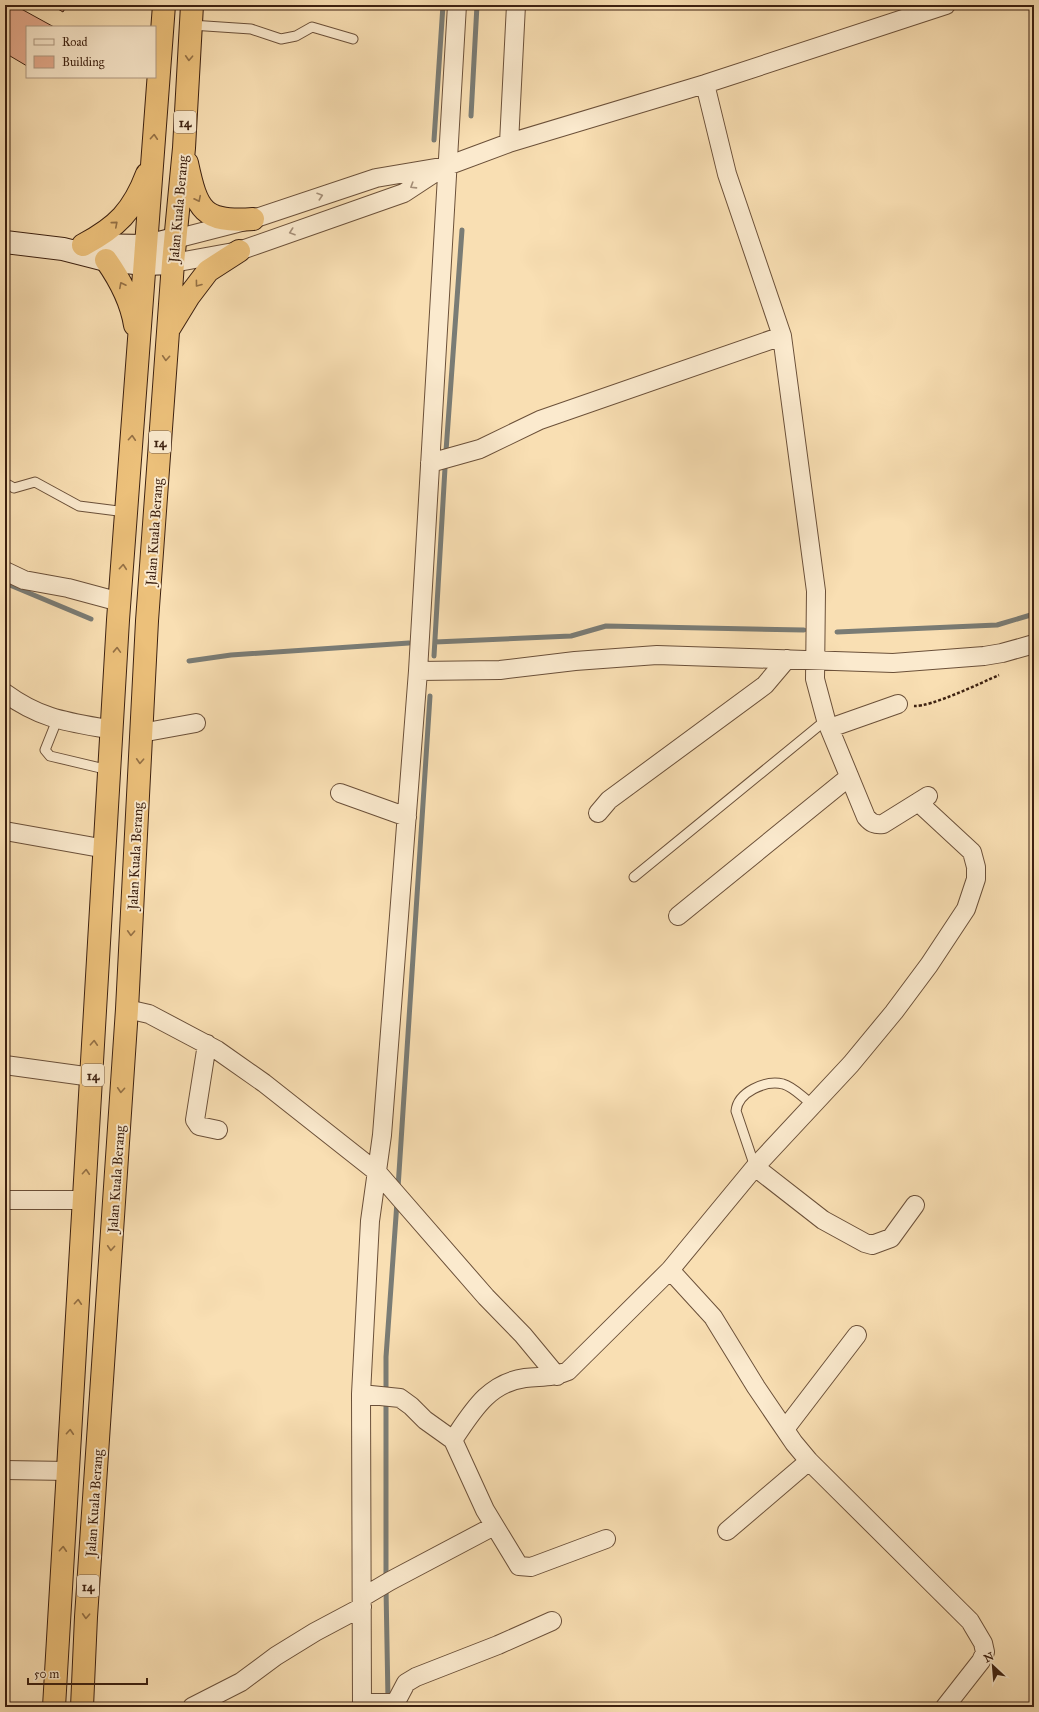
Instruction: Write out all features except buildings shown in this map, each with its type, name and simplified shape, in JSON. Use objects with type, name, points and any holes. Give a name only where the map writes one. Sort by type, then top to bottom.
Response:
[{"type":"highway","name":"Jalan Kuala Berang","points":[[54,1707],[120,602],[164,5]]},
{"type":"highway","name":"Jalan Kuala Berang","points":[[82,1707],[96,1466],[127,1009],[141,733],[168,331],[184,148],[191,15]]},
{"type":"highway","points":[[184,148],[196,195],[208,214],[218,219],[230,221],[253,219]]},
{"type":"highway","points":[[73,247],[107,231],[123,217],[143,185],[152,158]]},
{"type":"highway","points":[[168,331],[189,296],[208,271],[239,251]]},
{"type":"highway","points":[[106,260],[124,289],[130,304],[138,350]]},
{"type":"highway","points":[[67,1499],[80,1497],[84,1492],[96,1466]]},
{"type":"street","points":[[457,5],[446,166],[418,671],[382,1135],[381,1177],[370,1221],[366,1394],[373,1594],[365,1704],[395,1703],[406,1683],[416,1677],[498,1645],[552,1621]]},
{"type":"street","points":[[509,143],[516,5]]},
{"type":"street","points":[[73,247],[106,260],[146,255],[176,239],[253,219],[376,178],[446,166],[509,143],[704,84],[946,5]]},
{"type":"street","points":[[453,1440],[477,1404],[504,1384],[511,1380],[557,1376],[568,1371],[670,1270],[755,1167],[812,1104],[852,1064],[894,1012],[929,965],[966,908],[976,879],[976,867],[972,852],[923,799],[890,821],[876,825],[866,817],[828,724],[817,692],[814,660],[816,591],[782,336],[726,174],[704,84]]},
{"type":"street","points":[[5,242],[73,247],[146,255],[173,263],[239,251],[404,192],[446,166]]},
{"type":"street","points":[[430,463],[480,449],[540,420],[782,336]]},
{"type":"street","points":[[5,571],[24,580],[68,588],[120,602]]},
{"type":"street","points":[[418,671],[500,670],[575,661],[657,655],[893,663],[984,656],[1002,653],[1034,644]]},
{"type":"street","points":[[598,813],[609,800],[765,685],[787,659]]},
{"type":"street","points":[[5,694],[36,712],[57,720],[113,730]]},
{"type":"street","points":[[828,724],[898,704]]},
{"type":"street","points":[[141,733],[196,723]]},
{"type":"street","points":[[678,916],[849,777]]},
{"type":"street","points":[[340,793],[407,817]]},
{"type":"street","points":[[5,831],[106,849]]},
{"type":"street","points":[[127,1009],[149,1014],[207,1044],[264,1083],[381,1177],[486,1297],[523,1335],[557,1376]]},
{"type":"street","points":[[207,1044],[195,1120],[199,1126],[218,1130]]},
{"type":"street","points":[[5,1065],[92,1077]]},
{"type":"street","points":[[755,1167],[823,1220],[845,1234],[872,1245],[891,1238],[915,1205]]},
{"type":"street","points":[[5,1200],[84,1200]]},
{"type":"street","points":[[670,1270],[713,1317],[785,1429],[809,1461],[970,1621],[977,1631],[983,1642],[985,1652],[981,1661],[946,1707]]},
{"type":"street","points":[[785,1429],[857,1335]]},
{"type":"street","points":[[366,1394],[400,1398],[411,1406],[425,1420],[453,1440],[485,1510],[516,1562],[524,1568],[531,1567],[606,1539]]},
{"type":"street","points":[[727,1531],[809,1461]]},
{"type":"street","points":[[5,1470],[68,1471]]},
{"type":"street","points":[[192,1707],[241,1682],[276,1656],[373,1594],[494,1526]]},
{"type":"lane","points":[[191,15],[251,29],[281,39],[296,36],[312,27],[353,39]]},
{"type":"lane","points":[[5,483],[14,488],[35,482],[79,506],[127,512]]},
{"type":"lane","points":[[57,720],[45,750],[47,754],[50,756],[110,770]]},
{"type":"lane","points":[[634,877],[828,724]]},
{"type":"lane","points":[[755,1167],[736,1112],[737,1106],[741,1099],[749,1092],[762,1085],[776,1083],[793,1089],[812,1104]]},
{"type":"path","points":[[898,704],[920,707],[999,675]]},
{"type":"waterway","points":[[434,140],[443,5]]},
{"type":"waterway","points":[[471,116],[477,5]]},
{"type":"waterway","points":[[446,451],[462,230]]},
{"type":"waterway","points":[[434,656],[445,468]]},
{"type":"waterway","points":[[5,583],[91,619]]},
{"type":"waterway","points":[[837,632],[997,625],[1034,614]]},
{"type":"waterway","points":[[435,642],[571,636],[606,626],[804,630]]},
{"type":"waterway","points":[[189,661],[231,655],[409,643]]},
{"type":"waterway","points":[[398,1188],[430,696]]},
{"type":"waterway","points":[[386,1578],[386,1357],[397,1202]]},
{"type":"waterway","points":[[386,1588],[388,1700]]}]
